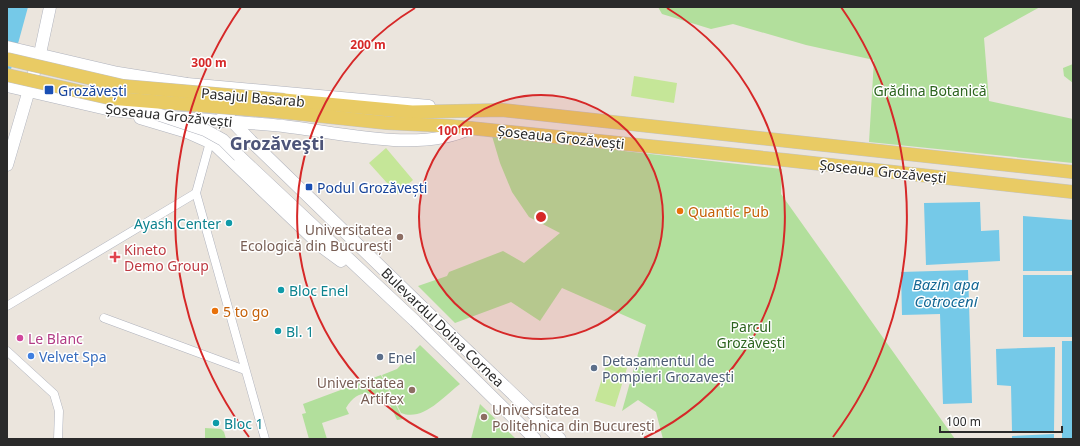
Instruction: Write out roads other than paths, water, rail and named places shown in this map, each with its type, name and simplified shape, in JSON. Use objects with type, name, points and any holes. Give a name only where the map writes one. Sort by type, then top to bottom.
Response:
[{"type":"main road","points":[[7,166],[39,55],[50,7]]},
{"type":"main road","points":[[7,47],[39,55]]},
{"type":"main road","name":"Șoseaua Grozăvești","points":[[39,55],[118,74],[187,84],[408,105],[502,110],[1073,172]]},
{"type":"main road","name":"Pasajul Basarab","points":[[7,58],[123,86],[393,111],[451,112],[502,110]]},
{"type":"main road","name":"Pasajul Basarab","points":[[7,75],[110,104],[471,128]]},
{"type":"main road","name":"Bulevardul Doina Cornea","points":[[187,84],[206,94],[232,122],[560,439]]},
{"type":"main road","points":[[11,86],[29,91]]},
{"type":"main road","name":"Șoseaua Grozăvești","points":[[29,91],[232,122],[272,125],[390,139],[422,140],[451,136],[471,128],[785,160],[1073,192]]},
{"type":"main road","name":"Bulevardul Doina Cornea","points":[[110,104],[210,142],[322,247],[373,282]]},
{"type":"main road","name":"Bulevardul Doina Cornea","points":[[110,104],[188,122],[214,134],[223,140],[373,282],[535,439]]},
{"type":"main road","points":[[259,148],[258,136],[260,132],[264,128],[272,125]]},
{"type":"street","points":[[210,142],[196,193],[265,439]]},
{"type":"street","points":[[7,306],[196,193]]},
{"type":"street","points":[[104,318],[245,370]]},
{"type":"street","points":[[7,351],[54,394],[59,411],[58,439]]},
{"type":"water","points":[[7,7],[28,7],[7,84]]},
{"type":"water","name":"Bazin apa Cotroceni","points":[[980,202],[981,231],[999,230],[1000,261],[926,265],[924,203]]},
{"type":"water","points":[[1023,216],[1073,220],[1073,271],[1023,271]]},
{"type":"water","name":"Bazin apa Cotroceni","points":[[968,270],[972,403],[943,404],[940,314],[902,315],[901,272]]},
{"type":"water","points":[[1023,275],[1073,275],[1073,337],[1023,337]]},
{"type":"water","points":[[1062,341],[1073,341],[1073,439],[1062,439]]},
{"type":"water","points":[[1055,347],[1054,431],[1012,431],[1011,386],[997,385],[996,349]]},
{"type":"water","points":[[1054,434],[1054,439],[1012,439],[1012,436]]},
{"type":"place","name":"Grozăvești","points":[[49,90]]},
{"type":"place","name":"Podul Grozăvești","points":[[309,187]]},
{"type":"place","name":"Quantic Pub","points":[[680,211]]},
{"type":"place","name":"Ayash Center","points":[[229,223]]},
{"type":"place","name":"Universitatea Ecologică din București","points":[[400,237]]},
{"type":"place","name":"Kineto Demo Group","points":[[115,257]]},
{"type":"place","name":"Bloc Enel","points":[[281,290]]},
{"type":"place","name":"5 to go","points":[[215,311]]},
{"type":"place","name":"Bl. 1","points":[[278,331]]},
{"type":"place","name":"Le Blanc","points":[[20,338]]},
{"type":"place","name":"Velvet Spa","points":[[31,356]]},
{"type":"place","name":"Enel","points":[[380,357]]},
{"type":"place","name":"Detașamentul de Pompieri Grozavești","points":[[594,368]]},
{"type":"place","name":"Universitatea Artifex","points":[[412,390]]},
{"type":"place","name":"Universitatea Politehnica din București","points":[[484,417]]},
{"type":"place","name":"Bloc 1","points":[[216,423]]},
{"type":"district","name":"Grozăveşti","points":[[277,143]]},
{"type":"park label","name":"Grădina Botanică","points":[[930,90]]},
{"type":"park label","name":"Parcul Grozăvești","points":[[751,334]]}]
